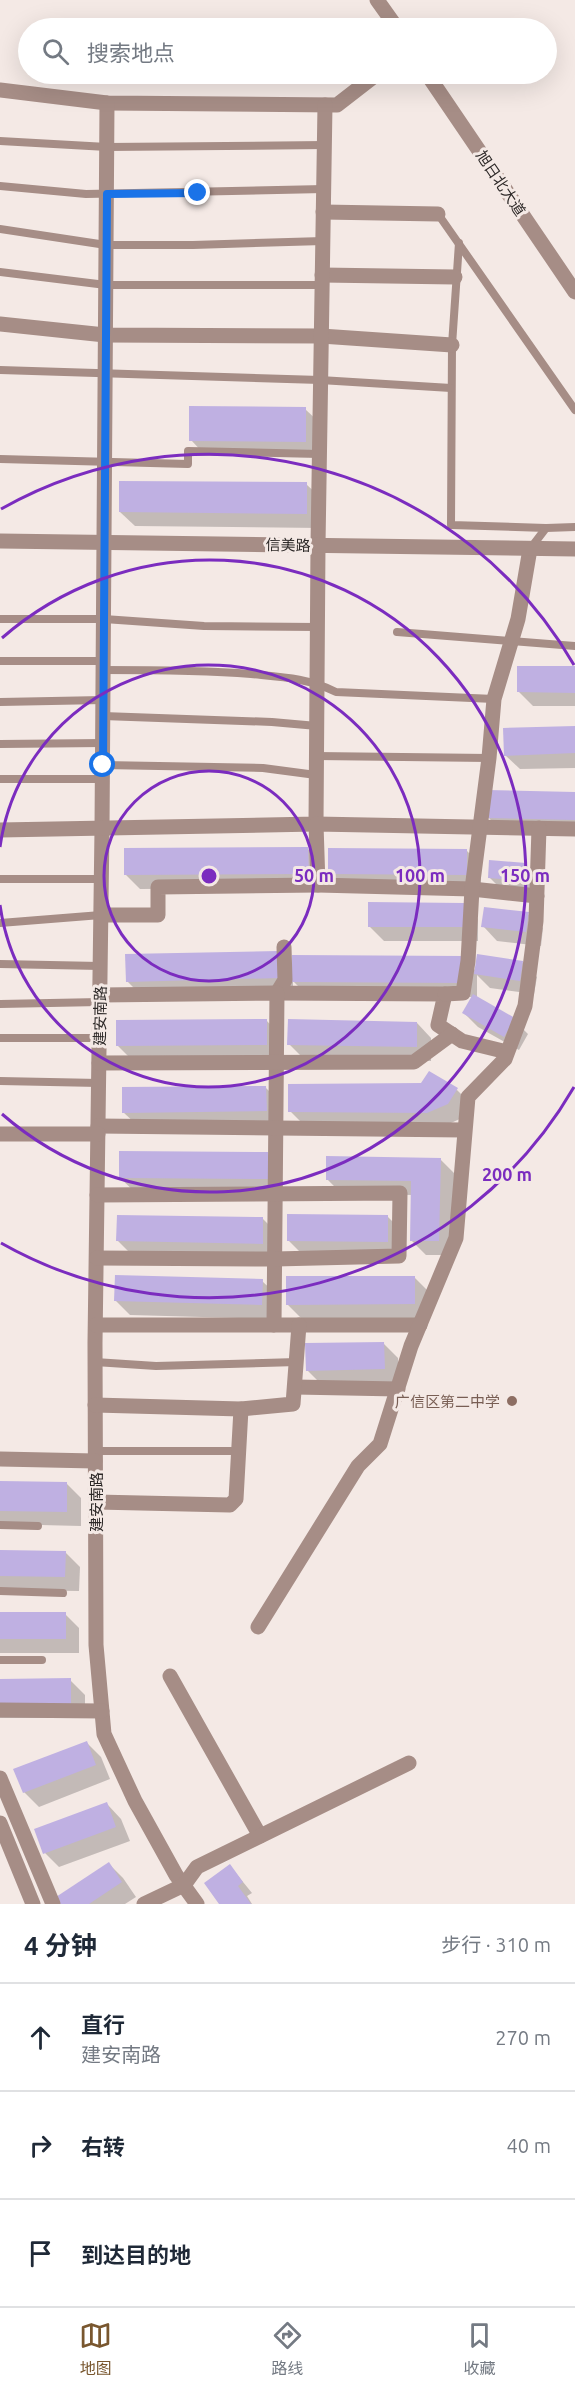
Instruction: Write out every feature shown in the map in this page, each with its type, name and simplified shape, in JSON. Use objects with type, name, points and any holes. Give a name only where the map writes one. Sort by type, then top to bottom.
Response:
[{"type":"street","points":[[377,0],[390,18]]},
{"type":"street","points":[[0,90],[107,103],[337,105],[364,84]]},
{"type":"street","name":"旭日北大道","points":[[434,84],[575,292]]},
{"type":"street","name":"建安南路","points":[[107,103],[102,879],[96,1258],[96,1646],[104,1734],[135,1801],[197,1904]]},
{"type":"street","points":[[318,885],[316,726],[325,105]]},
{"type":"street","points":[[323,212],[438,214]]},
{"type":"street","points":[[322,280],[455,277]]},
{"type":"street","points":[[0,324],[105,335],[321,336],[452,345]]},
{"type":"street","name":"信美路","points":[[0,541],[575,549]]},
{"type":"street","points":[[100,999],[277,993],[463,993],[468,962],[472,889],[489,758],[494,699],[518,619],[530,549]]},
{"type":"street","points":[[0,830],[316,824],[575,829]]},
{"type":"street","points":[[258,1628],[358,1466],[380,1444],[420,1325],[456,1238],[468,1097],[505,1059],[525,1006],[536,921],[540,828]]},
{"type":"street","points":[[101,915],[158,915],[158,887],[318,885],[472,889],[537,896]]},
{"type":"street","points":[[274,1325],[277,993],[285,980],[284,946]]},
{"type":"street","points":[[445,994],[438,1025],[462,1041],[507,1052]]},
{"type":"street","points":[[99,1063],[414,1062],[452,1034]]},
{"type":"street","points":[[0,1134],[98,1130],[277,1128],[465,1130]]},
{"type":"street","points":[[96,1258],[275,1259],[399,1256],[400,1193],[97,1195]]},
{"type":"street","points":[[96,1325],[420,1325]]},
{"type":"street","points":[[96,1405],[241,1409],[293,1404],[299,1325]]},
{"type":"street","points":[[295,1387],[398,1389]]},
{"type":"street","points":[[96,1502],[230,1505],[236,1499],[241,1409]]},
{"type":"street","points":[[0,1459],[96,1456]]},
{"type":"street","points":[[171,1676],[260,1836]]},
{"type":"street","points":[[0,1710],[102,1711]]},
{"type":"street","points":[[144,1904],[184,1885],[197,1867],[409,1763]]},
{"type":"street","points":[[0,1778],[53,1904]]},
{"type":"street","points":[[0,1823],[33,1904]]},
{"type":"lane","points":[[0,141],[107,147],[325,145]]},
{"type":"lane","points":[[0,186],[107,194],[324,189]]},
{"type":"lane","points":[[438,214],[575,410]]},
{"type":"lane","points":[[0,229],[106,246],[193,246],[323,241]]},
{"type":"lane","points":[[459,243],[452,345],[451,525],[575,527]]},
{"type":"lane","points":[[0,272],[106,285],[322,280]]},
{"type":"lane","points":[[0,370],[321,380],[452,388]]},
{"type":"lane","points":[[0,459],[188,464],[188,451],[319,454]]},
{"type":"lane","points":[[530,549],[546,528]]},
{"type":"lane","points":[[0,619],[104,619],[204,626],[317,627]]},
{"type":"lane","points":[[397,632],[575,646]]},
{"type":"lane","points":[[0,661],[200,670],[317,682],[336,692],[494,699]]},
{"type":"lane","points":[[0,702],[103,700]]},
{"type":"lane","points":[[103,716],[272,722],[316,726]]},
{"type":"lane","points":[[0,744],[103,743]]},
{"type":"lane","points":[[316,756],[489,758]]},
{"type":"lane","points":[[0,779],[103,772],[263,768],[316,775]]},
{"type":"lane","points":[[0,879],[102,879]]},
{"type":"lane","points":[[0,923],[101,915]]},
{"type":"lane","points":[[0,964],[100,966]]},
{"type":"lane","points":[[0,1004],[100,999]]},
{"type":"lane","points":[[0,1038],[100,1038]]},
{"type":"lane","points":[[0,1081],[99,1083]]},
{"type":"lane","points":[[96,1362],[156,1366],[297,1362]]},
{"type":"lane","points":[[96,1456],[239,1451]]},
{"type":"lane","points":[[0,1525],[38,1526]]},
{"type":"lane","points":[[0,1591],[63,1593]]},
{"type":"lane","points":[[0,1660],[42,1660]]},
{"type":"building","points":[[189,406],[306,407],[306,442],[189,441]]},
{"type":"building","points":[[119,481],[307,482],[307,514],[119,512]]},
{"type":"building","points":[[517,666],[575,666],[575,693],[517,692]]},
{"type":"building","points":[[575,726],[575,753],[504,756],[503,728]]},
{"type":"building","points":[[487,790],[575,792],[575,820],[486,818]]},
{"type":"building","points":[[308,847],[309,874],[124,875],[124,848]]},
{"type":"building","points":[[328,848],[467,849],[467,875],[328,874]]},
{"type":"building","points":[[489,860],[526,863],[524,881],[488,878]]},
{"type":"building","points":[[368,902],[464,903],[464,927],[368,927]]},
{"type":"building","points":[[484,907],[529,912],[526,932],[481,927]]},
{"type":"building","points":[[279,951],[280,978],[126,982],[125,954]]},
{"type":"building","points":[[477,954],[523,961],[520,981],[474,974]]},
{"type":"building","points":[[292,955],[463,956],[463,983],[292,982]]},
{"type":"building","points":[[473,994],[515,1018],[504,1037],[462,1013]]},
{"type":"building","points":[[267,1019],[267,1045],[116,1046],[116,1020]]},
{"type":"building","points":[[288,1019],[417,1022],[417,1047],[287,1045]]},
{"type":"building","points":[[429,1071],[458,1088],[448,1104],[427,1113],[288,1112],[288,1084],[421,1083]]},
{"type":"building","points":[[266,1086],[267,1111],[122,1113],[122,1087]]},
{"type":"building","points":[[119,1151],[268,1152],[268,1179],[119,1178]]},
{"type":"building","points":[[326,1156],[441,1158],[439,1241],[410,1241],[411,1181],[326,1180]]},
{"type":"building","points":[[287,1214],[388,1215],[388,1242],[287,1241]]},
{"type":"building","points":[[117,1215],[263,1217],[263,1244],[116,1241]]},
{"type":"building","points":[[115,1275],[263,1279],[262,1305],[114,1301]]},
{"type":"building","points":[[286,1276],[415,1276],[415,1304],[286,1305]]},
{"type":"building","points":[[384,1342],[385,1369],[306,1371],[305,1343]]},
{"type":"building","points":[[0,1481],[67,1482],[67,1512],[0,1511]]},
{"type":"building","points":[[0,1550],[66,1551],[65,1577],[0,1576]]},
{"type":"building","points":[[0,1612],[66,1612],[66,1639],[0,1639]]},
{"type":"building","points":[[71,1678],[71,1704],[0,1704],[0,1679]]},
{"type":"building","points":[[87,1741],[96,1765],[23,1793],[13,1769]]},
{"type":"building","points":[[107,1802],[116,1827],[43,1854],[34,1829]]},
{"type":"building","points":[[109,1862],[122,1882],[89,1904],[60,1904],[56,1897]]},
{"type":"building","points":[[230,1864],[243,1882],[238,1886],[251,1904],[219,1904],[204,1883]]},
{"type":"place","name":"广信区第二中学","points":[[512,1401]]},
{"type":"route","points":[[103,765],[107,194],[198,193]]}]
